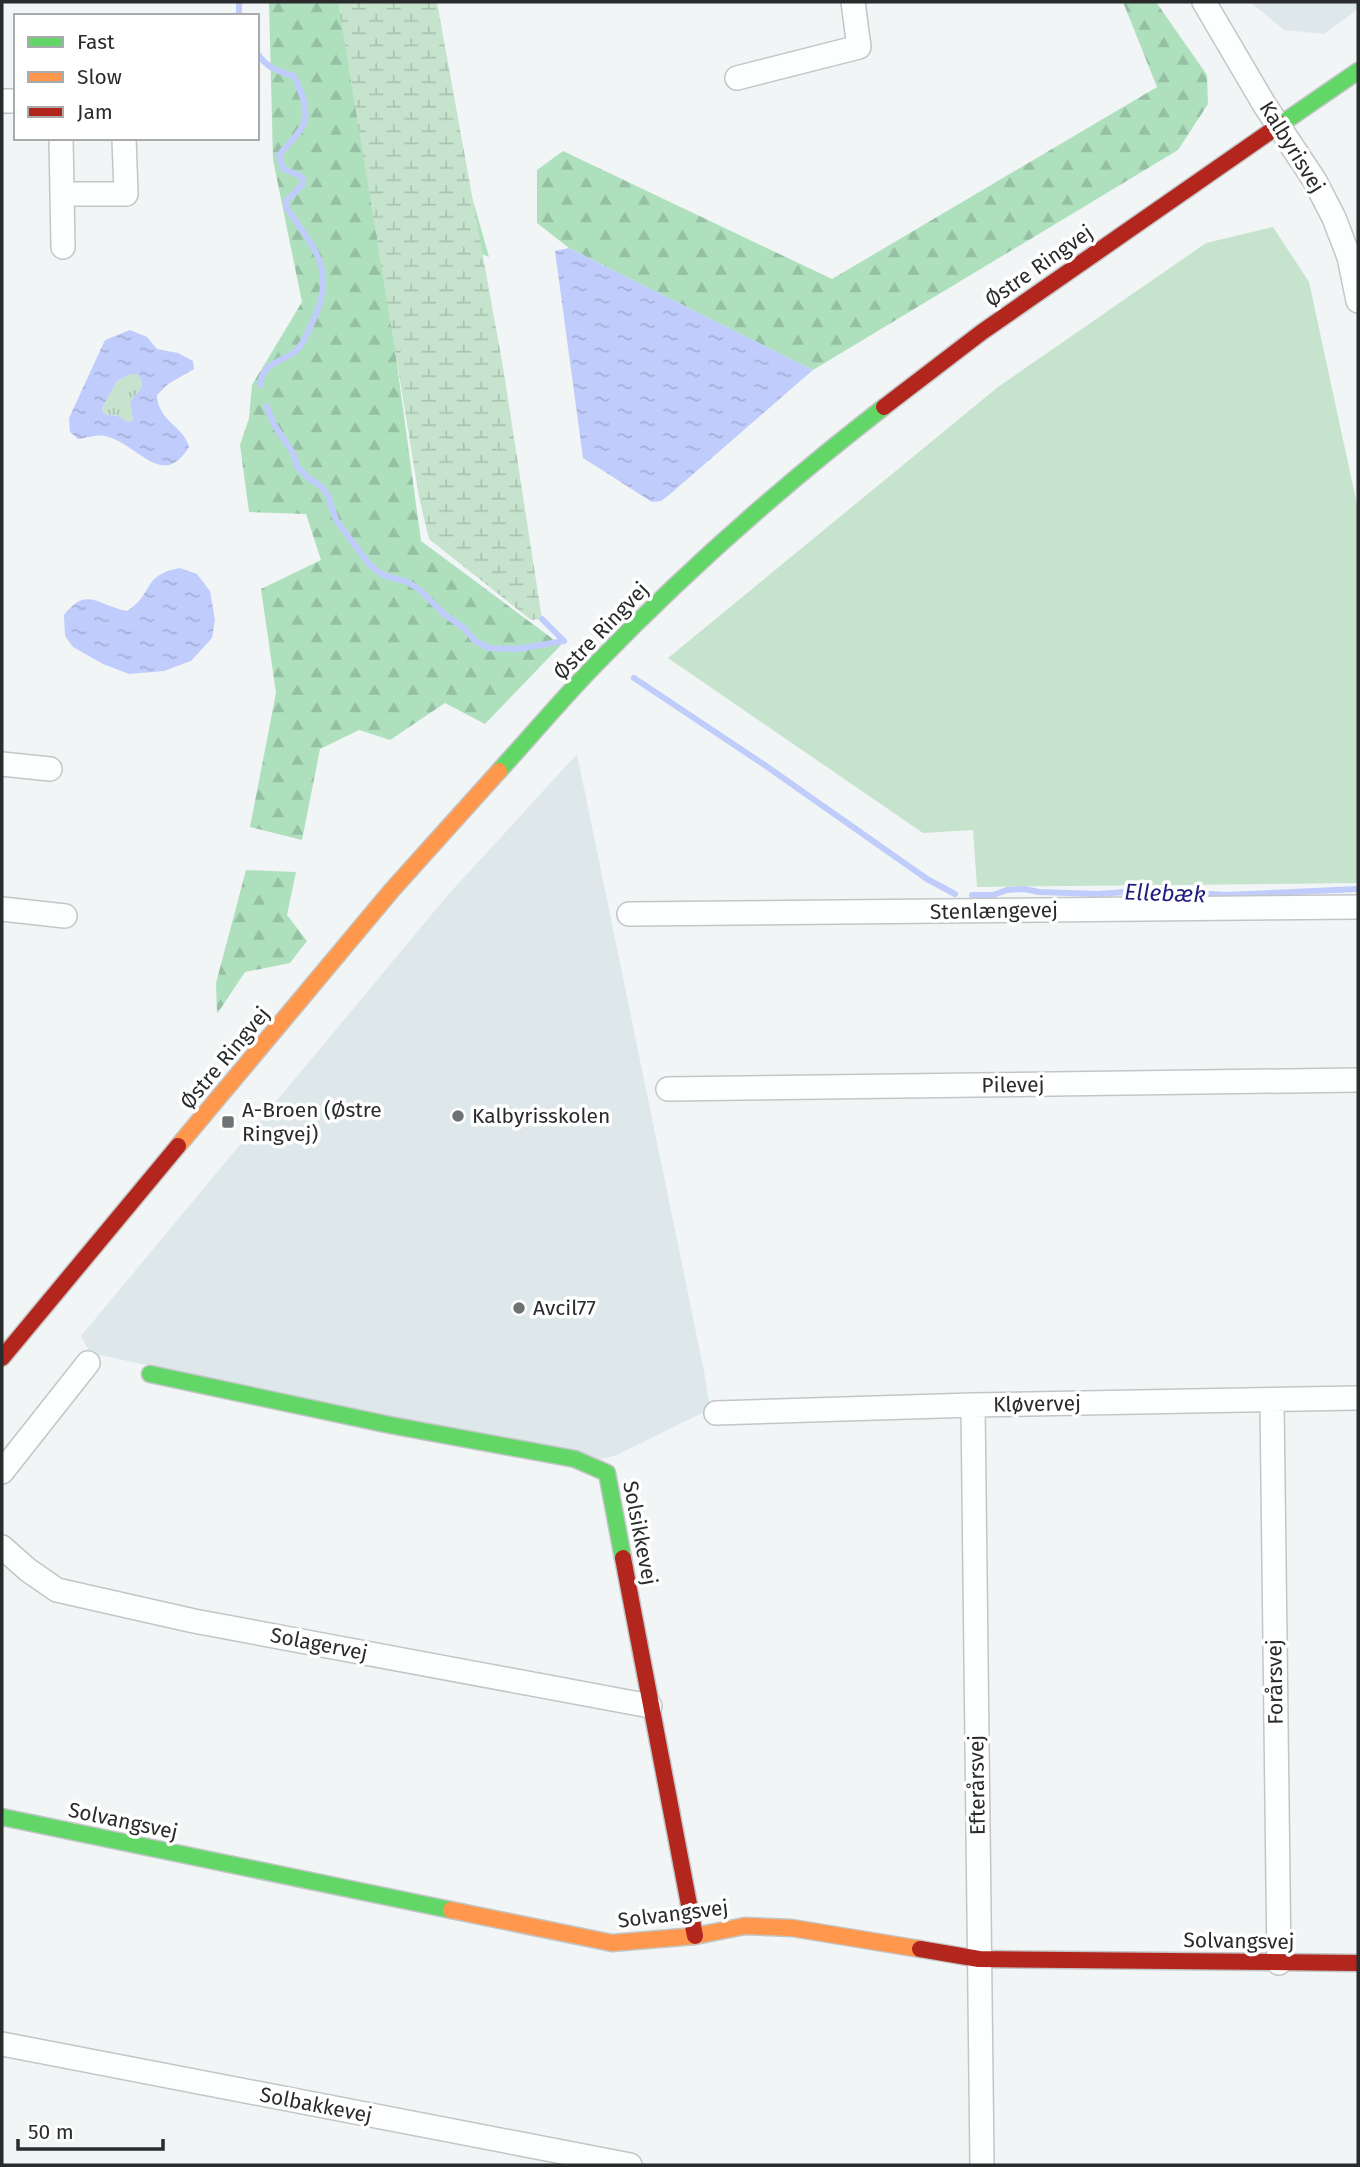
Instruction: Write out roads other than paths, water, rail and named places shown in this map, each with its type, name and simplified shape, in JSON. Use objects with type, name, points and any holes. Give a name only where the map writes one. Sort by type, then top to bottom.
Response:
[{"type":"street","points":[[737,78],[859,47],[853,2]]},
{"type":"street","name":"Kalbyrisvej","points":[[1204,2],[1335,218],[1353,256],[1358,301]]},
{"type":"street","name":"Østre Ringvej","points":[[2,1358],[393,890],[594,666],[689,572],[822,455],[982,332],[1358,71]]},
{"type":"street","points":[[61,140],[63,247]]},
{"type":"street","points":[[62,194],[126,194],[124,140]]},
{"type":"street","points":[[2,764],[50,769]]},
{"type":"street","name":"Stenlængevej","points":[[629,914],[1358,907]]},
{"type":"street","points":[[2,909],[65,916]]},
{"type":"street","name":"Pilevej","points":[[668,1089],[1358,1080]]},
{"type":"street","points":[[2,1472],[88,1363]]},
{"type":"street","name":"Solsikkevej","points":[[150,1374],[390,1425],[575,1459],[607,1473],[695,1936]]},
{"type":"street","name":"Kløvervej","points":[[716,1413],[1358,1398]]},
{"type":"street","name":"Forårsvej","points":[[1272,1401],[1279,1963]]},
{"type":"street","name":"Efterårsvej","points":[[973,1405],[982,2165]]},
{"type":"street","name":"Solagervej","points":[[2,1547],[57,1590],[194,1621],[650,1706]]},
{"type":"street","name":"Solvangsvej","points":[[2,1817],[612,1943],[695,1936],[745,1926],[792,1928],[979,1959],[1358,1963]]},
{"type":"street","name":"Solbakkevej","points":[[2,2044],[630,2165]]},
{"type":"water","points":[[569,248],[813,370],[669,495],[661,501],[652,502],[583,458],[555,251]]},
{"type":"water","points":[[130,330],[147,337],[157,349],[178,353],[193,361],[194,369],[168,384],[157,395],[162,412],[182,434],[189,447],[179,459],[169,465],[149,461],[117,440],[102,436],[78,439],[70,432],[69,418],[105,340]],"holes":[[[137,374],[142,380],[142,387],[130,402],[133,420],[127,422],[118,416],[104,414],[102,408],[117,381]]]},
{"type":"water","points":[[180,568],[197,574],[210,591],[215,620],[212,638],[191,661],[164,671],[129,674],[103,664],[73,647],[65,636],[64,615],[79,601],[92,600],[127,611],[142,598],[159,575]]},
{"type":"waterway","name":"Ellebæk","points":[[239,2],[239,14]]},
{"type":"waterway","name":"Ellebæk","points":[[259,55],[273,68],[294,76],[304,102],[306,111],[302,127],[279,155],[283,169],[303,179],[303,184],[286,201],[286,207],[314,249],[323,274],[320,305],[301,344],[292,354],[267,369],[260,385]]},
{"type":"waterway","name":"Ellebæk","points":[[266,406],[275,426],[293,453],[297,466],[322,487],[336,520],[369,564],[383,575],[407,582],[419,589],[475,641],[489,648],[517,649],[564,641]]},
{"type":"waterway","points":[[542,619],[564,641]]},
{"type":"waterway","name":"Ellebæk","points":[[634,678],[766,766],[927,879],[955,894]]},
{"type":"waterway","name":"Ellebæk","points":[[972,895],[993,895],[1007,890],[1024,889],[1098,894],[1153,890],[1226,895],[1358,889]]},
{"type":"place","name":"Kalbyrisskolen","points":[[458,1116]]},
{"type":"place","name":"A-Broen (Østre Ringvej)","points":[[228,1122]]},
{"type":"place","name":"Avcil77","points":[[519,1308]]}]
